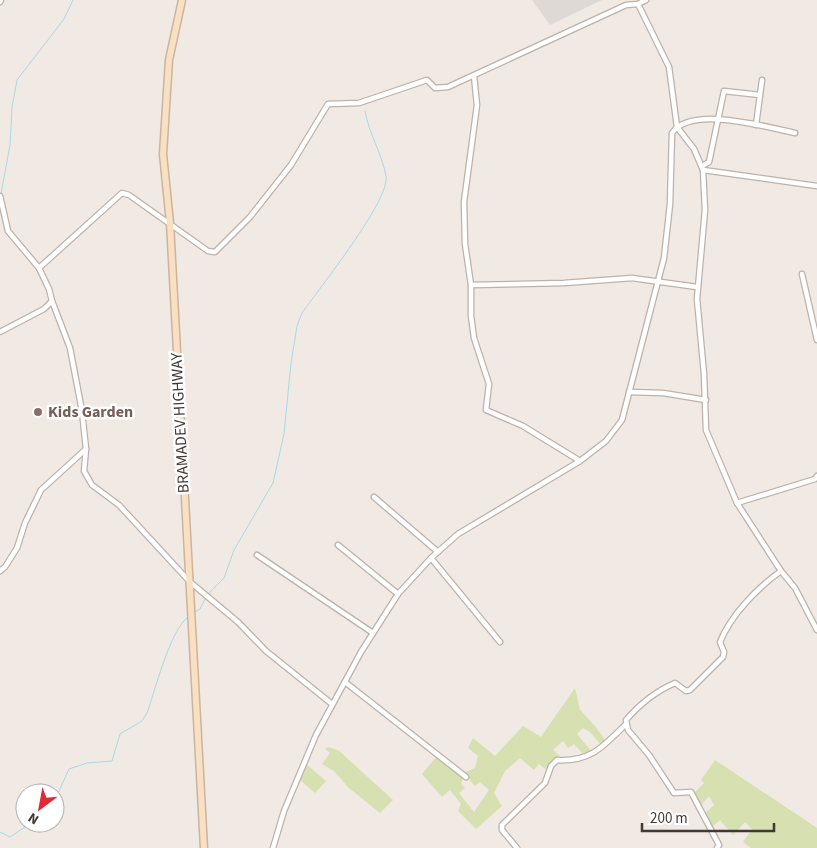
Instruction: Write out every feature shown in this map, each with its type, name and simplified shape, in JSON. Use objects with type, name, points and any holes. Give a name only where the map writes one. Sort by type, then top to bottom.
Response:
[{"type":"street","name":"BRAMADEV HIGHWAY","points":[[182,0],[169,60],[163,154],[170,223],[204,848]]},
{"type":"street","points":[[39,268],[122,193],[170,223],[208,251],[215,252],[250,217],[292,165],[328,104],[360,103],[427,80],[435,88],[448,87],[626,5],[638,4],[646,0]]},
{"type":"street","points":[[638,4],[669,67],[677,127],[694,149],[702,168],[705,210],[696,299],[706,400],[706,430],[737,502],[781,571],[795,588],[817,630]]},
{"type":"street","points":[[474,76],[476,112],[464,202],[464,244],[471,285],[470,316],[474,338],[489,384],[486,410],[523,426],[580,461]]},
{"type":"street","points":[[756,125],[762,80]]},
{"type":"street","points":[[702,168],[709,162],[720,118],[724,91],[760,95]]},
{"type":"street","points":[[273,848],[287,803],[316,735],[373,633],[398,594],[431,558],[458,534],[580,461],[606,441],[622,420],[659,280],[670,204],[672,133],[677,127],[698,120],[720,118],[795,133]]},
{"type":"street","points":[[702,168],[817,186]]},
{"type":"street","points":[[0,196],[8,231],[39,268],[49,289],[70,348],[82,411],[86,449],[84,471],[92,486],[119,505],[190,582],[238,622],[266,651],[332,704]]},
{"type":"street","points":[[802,274],[817,340]]},
{"type":"street","points":[[471,285],[564,283],[614,278],[659,280],[697,287]]},
{"type":"street","points":[[0,332],[44,309],[52,301]]},
{"type":"street","points":[[629,392],[663,393],[706,400]]},
{"type":"street","points":[[0,571],[5,567],[17,548],[25,523],[41,490],[86,449]]},
{"type":"street","points":[[737,502],[815,479],[817,476]]},
{"type":"street","points":[[374,498],[438,552]]},
{"type":"street","points":[[338,545],[398,594]]},
{"type":"street","points":[[257,555],[373,633]]},
{"type":"street","points":[[431,558],[500,642]]},
{"type":"street","points":[[517,848],[502,830],[502,825],[545,783],[551,766],[557,760],[569,761],[588,757],[625,725],[626,720],[636,708],[652,696],[675,684],[686,691],[690,690],[720,661],[724,652],[720,642],[724,632],[754,594],[781,571]]},
{"type":"street","points":[[345,682],[466,777]]},
{"type":"street","points":[[625,725],[649,755],[674,793],[691,792],[719,847]]},
{"type":"shaded area","points":[[532,0],[602,0],[550,25]]},
{"type":"green space","points":[[575,688],[580,710],[606,741],[601,745],[590,732],[583,728],[577,734],[592,752],[585,756],[574,744],[568,748],[563,741],[553,750],[560,756],[547,770],[539,764],[534,770],[520,758],[505,771],[494,793],[502,806],[476,829],[458,811],[461,804],[450,790],[442,797],[422,774],[438,755],[463,777],[461,784],[465,788],[459,793],[474,812],[489,790],[480,782],[475,786],[464,773],[475,768],[478,756],[468,748],[473,738],[495,756],[523,726],[541,737]]},
{"type":"green space","points":[[328,747],[338,750],[393,800],[380,813],[348,787],[334,771],[322,764],[330,753],[325,749]]},
{"type":"green space","points":[[715,760],[817,828],[817,848],[751,848],[743,842],[752,829],[745,822],[733,835],[720,820],[711,828],[703,815],[714,805],[709,796],[699,807],[694,793],[704,783],[701,780]]},
{"type":"green space","points":[[306,764],[326,781],[315,793],[300,780]]},
{"type":"waterway","points":[[1,194],[10,145],[12,107],[17,80],[64,19],[73,0]]},
{"type":"waterway","points":[[208,594],[224,578],[234,550],[273,483],[284,434],[291,363],[297,326],[302,313],[366,223],[384,188],[386,176],[365,111]]},
{"type":"waterway","points":[[193,613],[200,609],[206,597]]},
{"type":"waterway","points":[[63,783],[69,769],[87,763],[112,761],[120,734],[142,721],[147,713],[169,647],[181,624],[188,617]]},
{"type":"waterway","points":[[0,832],[10,837],[16,833]]},
{"type":"place","name":"Kids Garden","points":[[38,412]]}]
